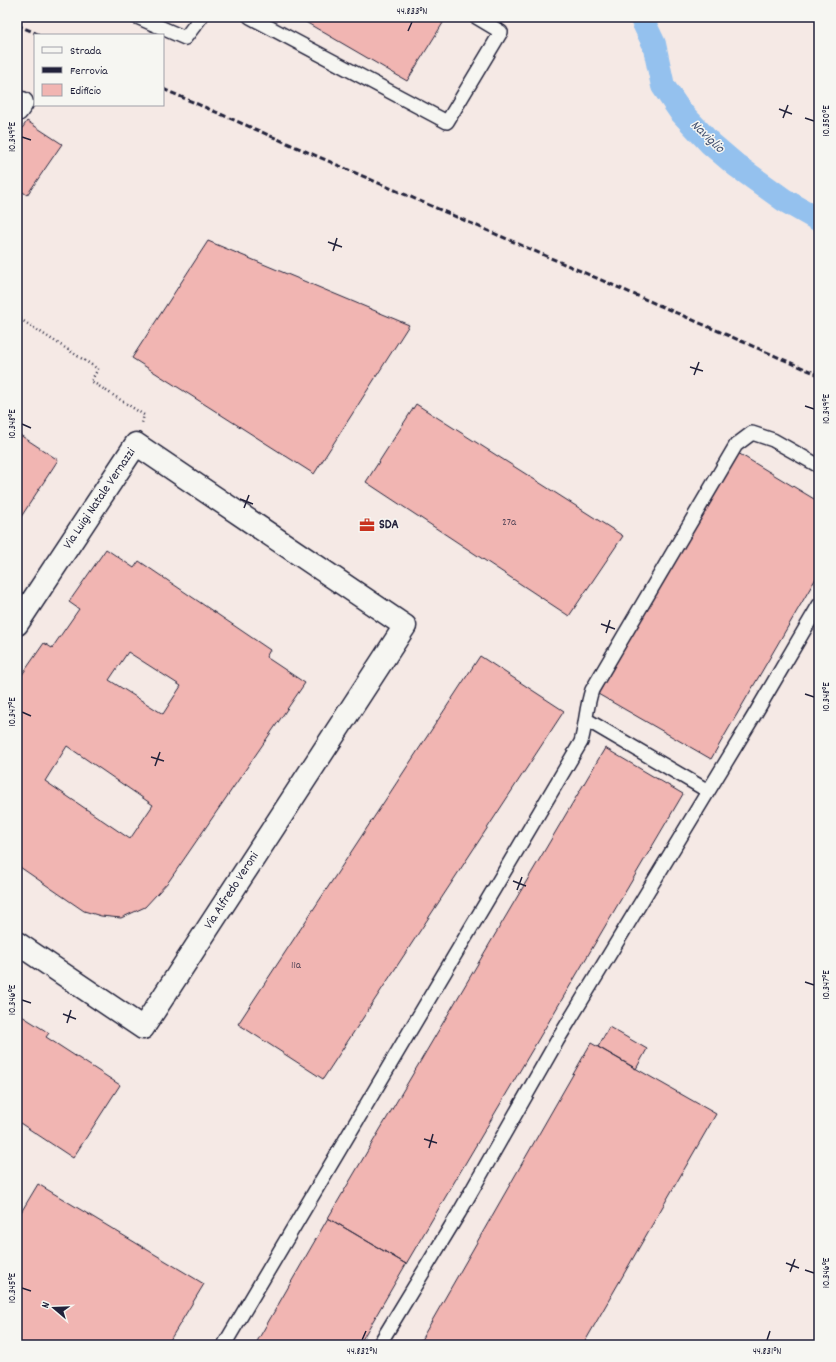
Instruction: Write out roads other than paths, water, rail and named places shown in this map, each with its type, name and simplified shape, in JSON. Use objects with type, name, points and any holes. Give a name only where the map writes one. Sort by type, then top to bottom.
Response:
[{"type":"street","name":"Via Luigi Natale Vernazzi","points":[[17,624],[136,444],[405,626]]},
{"type":"street","name":"Via Alfredo Veroni","points":[[17,943],[143,1028],[405,626]]},
{"type":"lane","points":[[137,17],[185,38],[202,17]]},
{"type":"lane","points":[[250,17],[447,122],[501,32],[476,17]]},
{"type":"lane","points":[[224,1345],[581,742],[587,720],[587,705],[592,690],[736,445],[752,433],[773,440],[819,466]]},
{"type":"lane","points":[[379,1345],[459,1213],[557,1041],[819,605]]},
{"type":"lane","points":[[587,720],[708,790]]},
{"type":"waterway","name":"Naviglio","points":[[641,17],[654,44],[663,86],[680,111],[710,143],[737,166],[784,200],[819,220]]},
{"type":"railway","points":[[17,25],[38,34]]},
{"type":"railway","points":[[164,89],[819,375]]},
{"type":"place","name":"SDA","points":[[367,525]]}]
